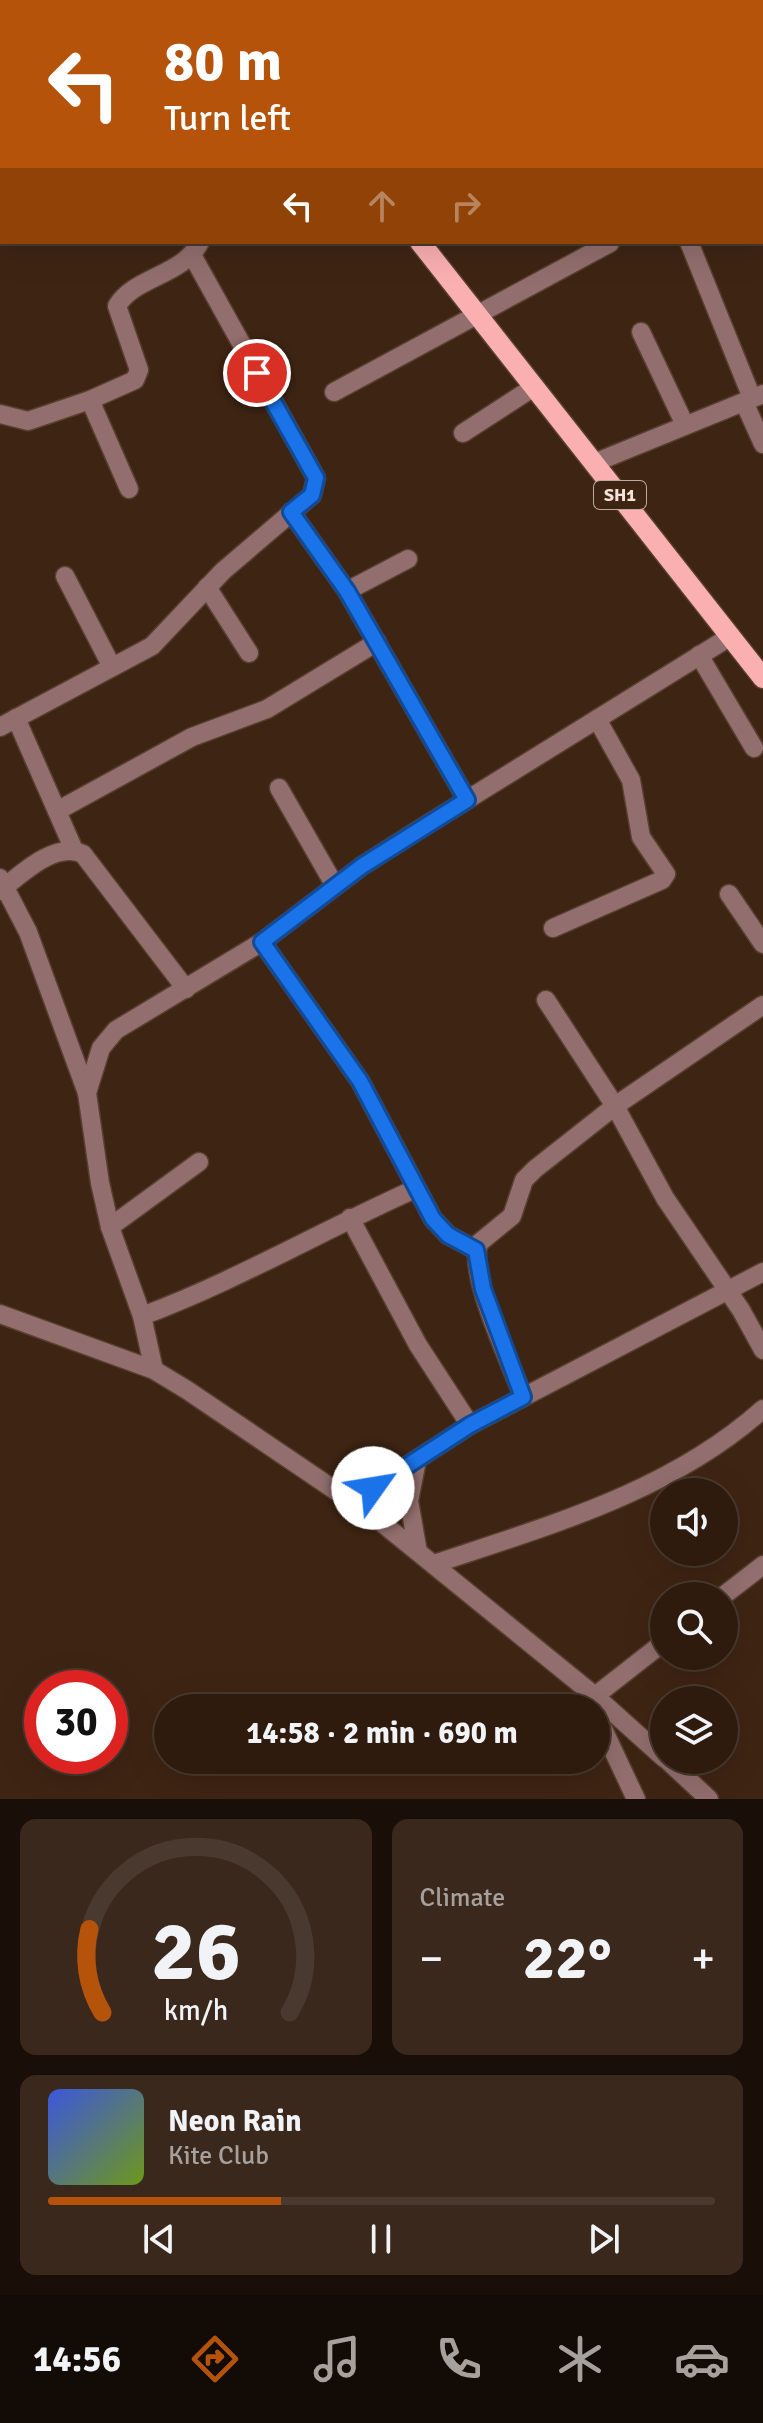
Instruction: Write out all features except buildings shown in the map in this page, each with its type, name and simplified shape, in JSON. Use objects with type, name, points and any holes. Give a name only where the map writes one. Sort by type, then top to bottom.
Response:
[{"type":"main road","name":"SH1","points":[[422,244],[763,678]]},
{"type":"street","points":[[334,392],[608,244]]},
{"type":"street","points":[[690,244],[753,398],[763,444]]},
{"type":"street","points":[[0,414],[28,421],[128,385],[137,375],[118,314],[119,301],[196,249],[316,478],[312,495],[207,587],[152,646],[8,722],[57,811],[74,850],[95,865],[186,989]]},
{"type":"street","points":[[641,332],[685,425]]},
{"type":"street","points":[[463,433],[534,387]]},
{"type":"street","points":[[594,463],[753,398]]},
{"type":"street","points":[[90,400],[129,489]]},
{"type":"street","points":[[291,512],[347,591],[467,800]]},
{"type":"street","points":[[347,591],[408,559]]},
{"type":"street","points":[[65,576],[112,667]]},
{"type":"street","points":[[207,587],[249,653]]},
{"type":"street","points":[[87,1093],[107,1037],[262,942],[335,886],[467,800],[731,636]]},
{"type":"street","points":[[57,811],[192,737],[267,709],[377,642]]},
{"type":"street","points":[[699,655],[754,748]]},
{"type":"street","points":[[553,928],[662,880],[666,874],[641,837],[631,780],[597,719]]},
{"type":"street","points":[[279,788],[335,886]]},
{"type":"street","points":[[74,850],[51,855],[2,885],[28,932],[87,1093],[110,1227],[142,1316],[154,1370]]},
{"type":"street","points":[[729,894],[763,944]]},
{"type":"street","points":[[262,942],[360,1081],[415,1189],[442,1229],[476,1250]]},
{"type":"street","points":[[546,1000],[615,1106],[665,1198],[763,1350]]},
{"type":"street","points":[[523,1397],[483,1289],[476,1250],[479,1243],[512,1216],[524,1180],[615,1106],[763,1005]]},
{"type":"street","points":[[110,1227],[199,1162]]},
{"type":"street","points":[[142,1316],[225,1282],[350,1218],[415,1189]]},
{"type":"street","points":[[350,1218],[418,1345],[470,1425]]},
{"type":"street","points":[[351,1502],[470,1425],[763,1272]]},
{"type":"street","points":[[0,1314],[154,1370],[351,1502],[434,1564],[584,1694]]},
{"type":"street","points":[[434,1564],[563,1520],[671,1475],[708,1452],[763,1409]]},
{"type":"street","points":[[417,1460],[409,1501],[418,1552]]},
{"type":"street","points":[[738,1584],[763,1565]]},
{"type":"street","points":[[601,1694],[650,1653]]},
{"type":"street","points":[[610,1715],[650,1747]]},
{"type":"street","points":[[610,1741],[636,1799]]},
{"type":"street","points":[[682,1774],[709,1799]]},
{"type":"route","points":[[257,373],[316,478],[317,486],[312,495],[291,512],[347,591],[467,800],[362,866],[262,942],[337,1044],[360,1081],[433,1219],[456,1241],[476,1250],[483,1289],[523,1397],[470,1425],[373,1488]]}]
